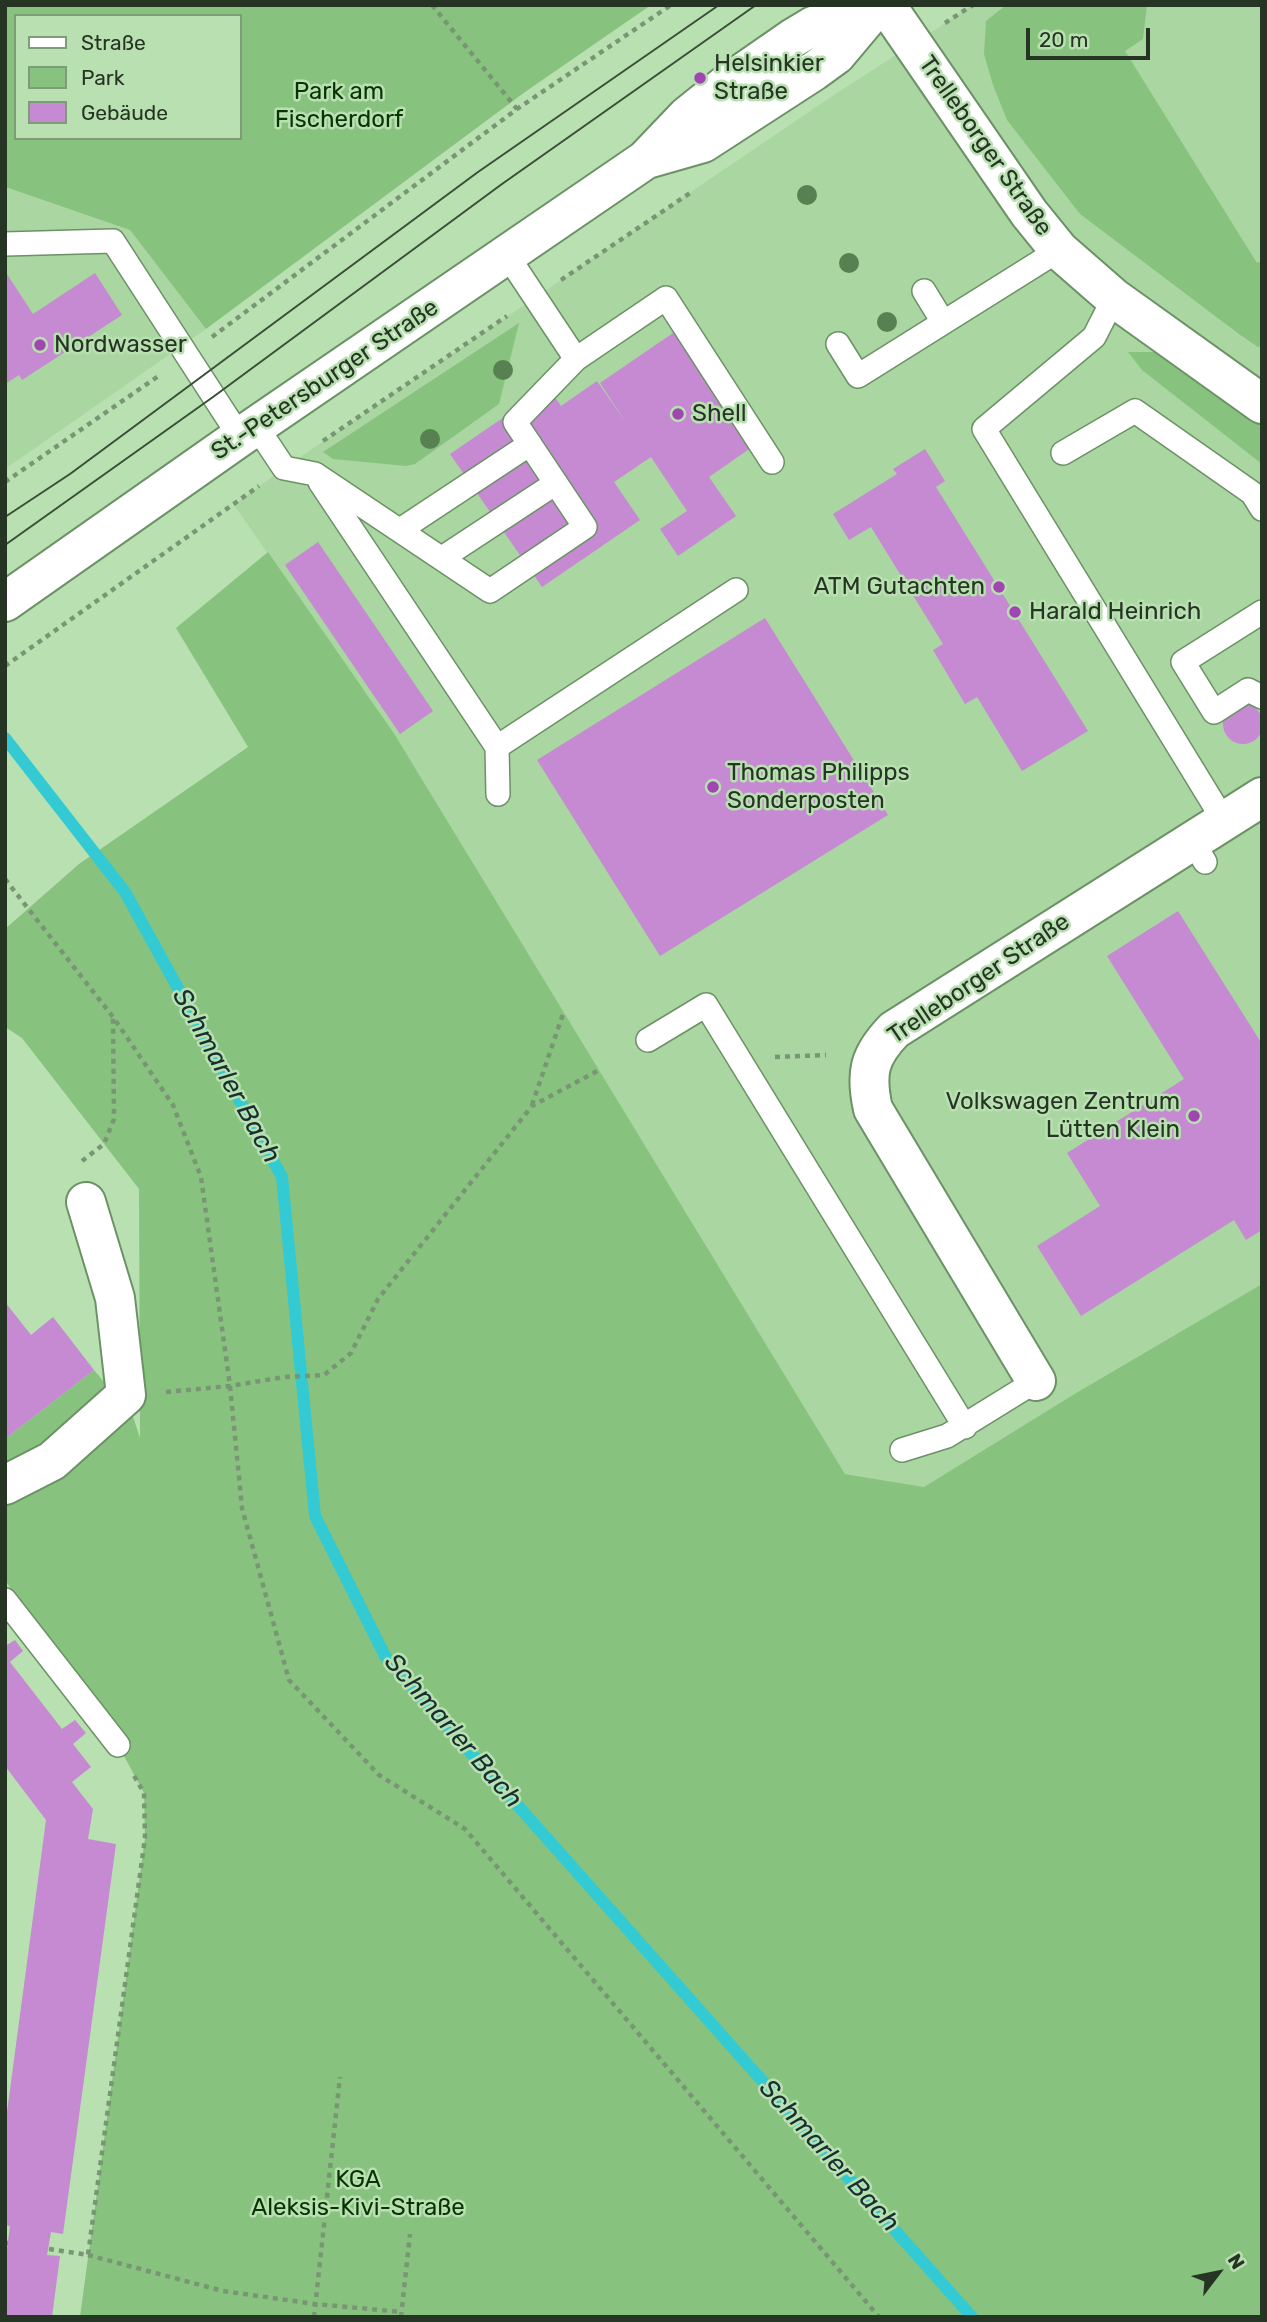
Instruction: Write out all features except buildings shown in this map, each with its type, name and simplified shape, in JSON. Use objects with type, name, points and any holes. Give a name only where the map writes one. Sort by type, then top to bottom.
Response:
[{"type":"street","name":"St.-Petersburger Straße","points":[[5,602],[645,160],[687,116],[782,45],[813,26],[868,5]]},
{"type":"street","name":"St.-Petersburger Straße","points":[[645,160],[704,143],[814,71],[836,55],[878,5]]},
{"type":"street","name":"Trelleborger Straße","points":[[886,5],[1029,213],[1059,250],[1114,298],[1262,404]]},
{"type":"street","name":"Trelleborger Straße","points":[[1036,1381],[873,1108],[867,1082],[873,1061],[881,1043],[894,1030],[1198,851],[1250,811]]},
{"type":"street","points":[[5,1485],[52,1461],[126,1395],[115,1298],[80,1184]]},
{"type":"lane","points":[[5,244],[113,241],[187,356],[248,432],[284,468],[315,474],[490,591],[585,527],[515,422],[576,359],[666,298],[772,462]]},
{"type":"lane","points":[[838,344],[858,376],[1059,250]]},
{"type":"lane","points":[[507,255],[576,359]]},
{"type":"lane","points":[[924,291],[943,323]]},
{"type":"lane","points":[[1114,298],[1094,337],[984,429],[1250,811]]},
{"type":"lane","points":[[1063,453],[1135,411],[1252,493],[1262,509]]},
{"type":"lane","points":[[400,530],[530,444]]},
{"type":"lane","points":[[315,474],[497,747],[498,794]]},
{"type":"lane","points":[[442,558],[556,482]]},
{"type":"lane","points":[[497,747],[736,590]]},
{"type":"lane","points":[[1262,612],[1183,662],[1214,712],[1248,690],[1262,697]]},
{"type":"lane","points":[[648,1040],[706,1005],[965,1427]]},
{"type":"lane","points":[[902,1450],[947,1436],[965,1427],[1036,1381]]},
{"type":"lane","points":[[5,1600],[118,1745]]},
{"type":"path","points":[[432,5],[517,109]]},
{"type":"path","points":[[5,482],[187,356],[517,109],[671,5]]},
{"type":"path","points":[[5,666],[284,468],[538,303],[700,185]]},
{"type":"path","points":[[5,879],[113,1017],[173,1105],[201,1177],[230,1386],[243,1508],[289,1680],[379,1775],[465,1829],[880,2317]]},
{"type":"path","points":[[126,1395],[324,1375],[351,1353],[378,1299],[532,1106],[564,1011]]},
{"type":"path","points":[[80,1184],[104,1144],[114,1119],[113,1017]]},
{"type":"path","points":[[739,1058],[826,1055]]},
{"type":"path","points":[[532,1106],[598,1070]]},
{"type":"path","points":[[88,2255],[145,1838],[144,1793],[118,1745]]},
{"type":"path","points":[[314,2317],[340,2077]]},
{"type":"path","points":[[49,2249],[88,2255],[223,2291],[401,2314],[410,2234]]},
{"type":"shaded area","points":[[973,5],[1262,5],[1262,1284],[1076,1393],[924,1487],[845,1474],[395,735],[234,505],[284,468],[831,97]]},
{"type":"shaded area","points":[[5,189],[130,230],[206,329],[5,469]]},
{"type":"green space","name":"Park am Fischerdorf","points":[[5,5],[651,5],[525,92],[206,329],[130,230],[5,189]]},
{"type":"green space","points":[[1006,5],[1147,5],[1143,39],[1125,51],[1257,263],[1262,261],[1262,346],[1258,347],[1239,334],[1080,214],[1007,120],[984,54],[986,21]]},
{"type":"green space","points":[[519,323],[499,404],[415,464],[406,466],[333,459],[323,452]]},
{"type":"green space","points":[[1128,352],[1165,352],[1262,423],[1262,464],[1142,370]]},
{"type":"green space","name":"KGA Aleksis-Kivi-Straße","points":[[268,552],[395,735],[845,1474],[924,1487],[1076,1393],[1262,1284],[1262,2317],[80,2317],[145,1838],[144,1793],[118,1745],[5,1580],[5,1485],[126,1395],[140,1438],[139,1189],[22,1038],[5,1027],[5,929],[79,864],[248,747],[176,628]]},
{"type":"green space","points":[[94,1370],[114,1394],[43,1453],[5,1466],[5,1439]]},
{"type":"waterway","name":"Schmarler Bach","points":[[5,738],[125,892],[282,1177],[315,1516],[385,1656],[972,2317]]},
{"type":"tram line","points":[[5,517],[70,474],[478,172],[719,5]]},
{"type":"tram line","points":[[5,545],[213,397],[502,184],[756,5]]},
{"type":"place","name":"Helsinkier Straße","points":[[700,78]]},
{"type":"place","name":"Nordwasser","points":[[40,345]]},
{"type":"place","name":"Shell","points":[[678,414]]},
{"type":"place","name":"ATM Gutachten","points":[[999,587]]},
{"type":"place","name":"Harald Heinrich","points":[[1015,612]]},
{"type":"place","name":"Thomas Philipps Sonderposten","points":[[713,787]]},
{"type":"place","name":"Volkswagen Zentrum Lütten Klein","points":[[1194,1116]]}]
